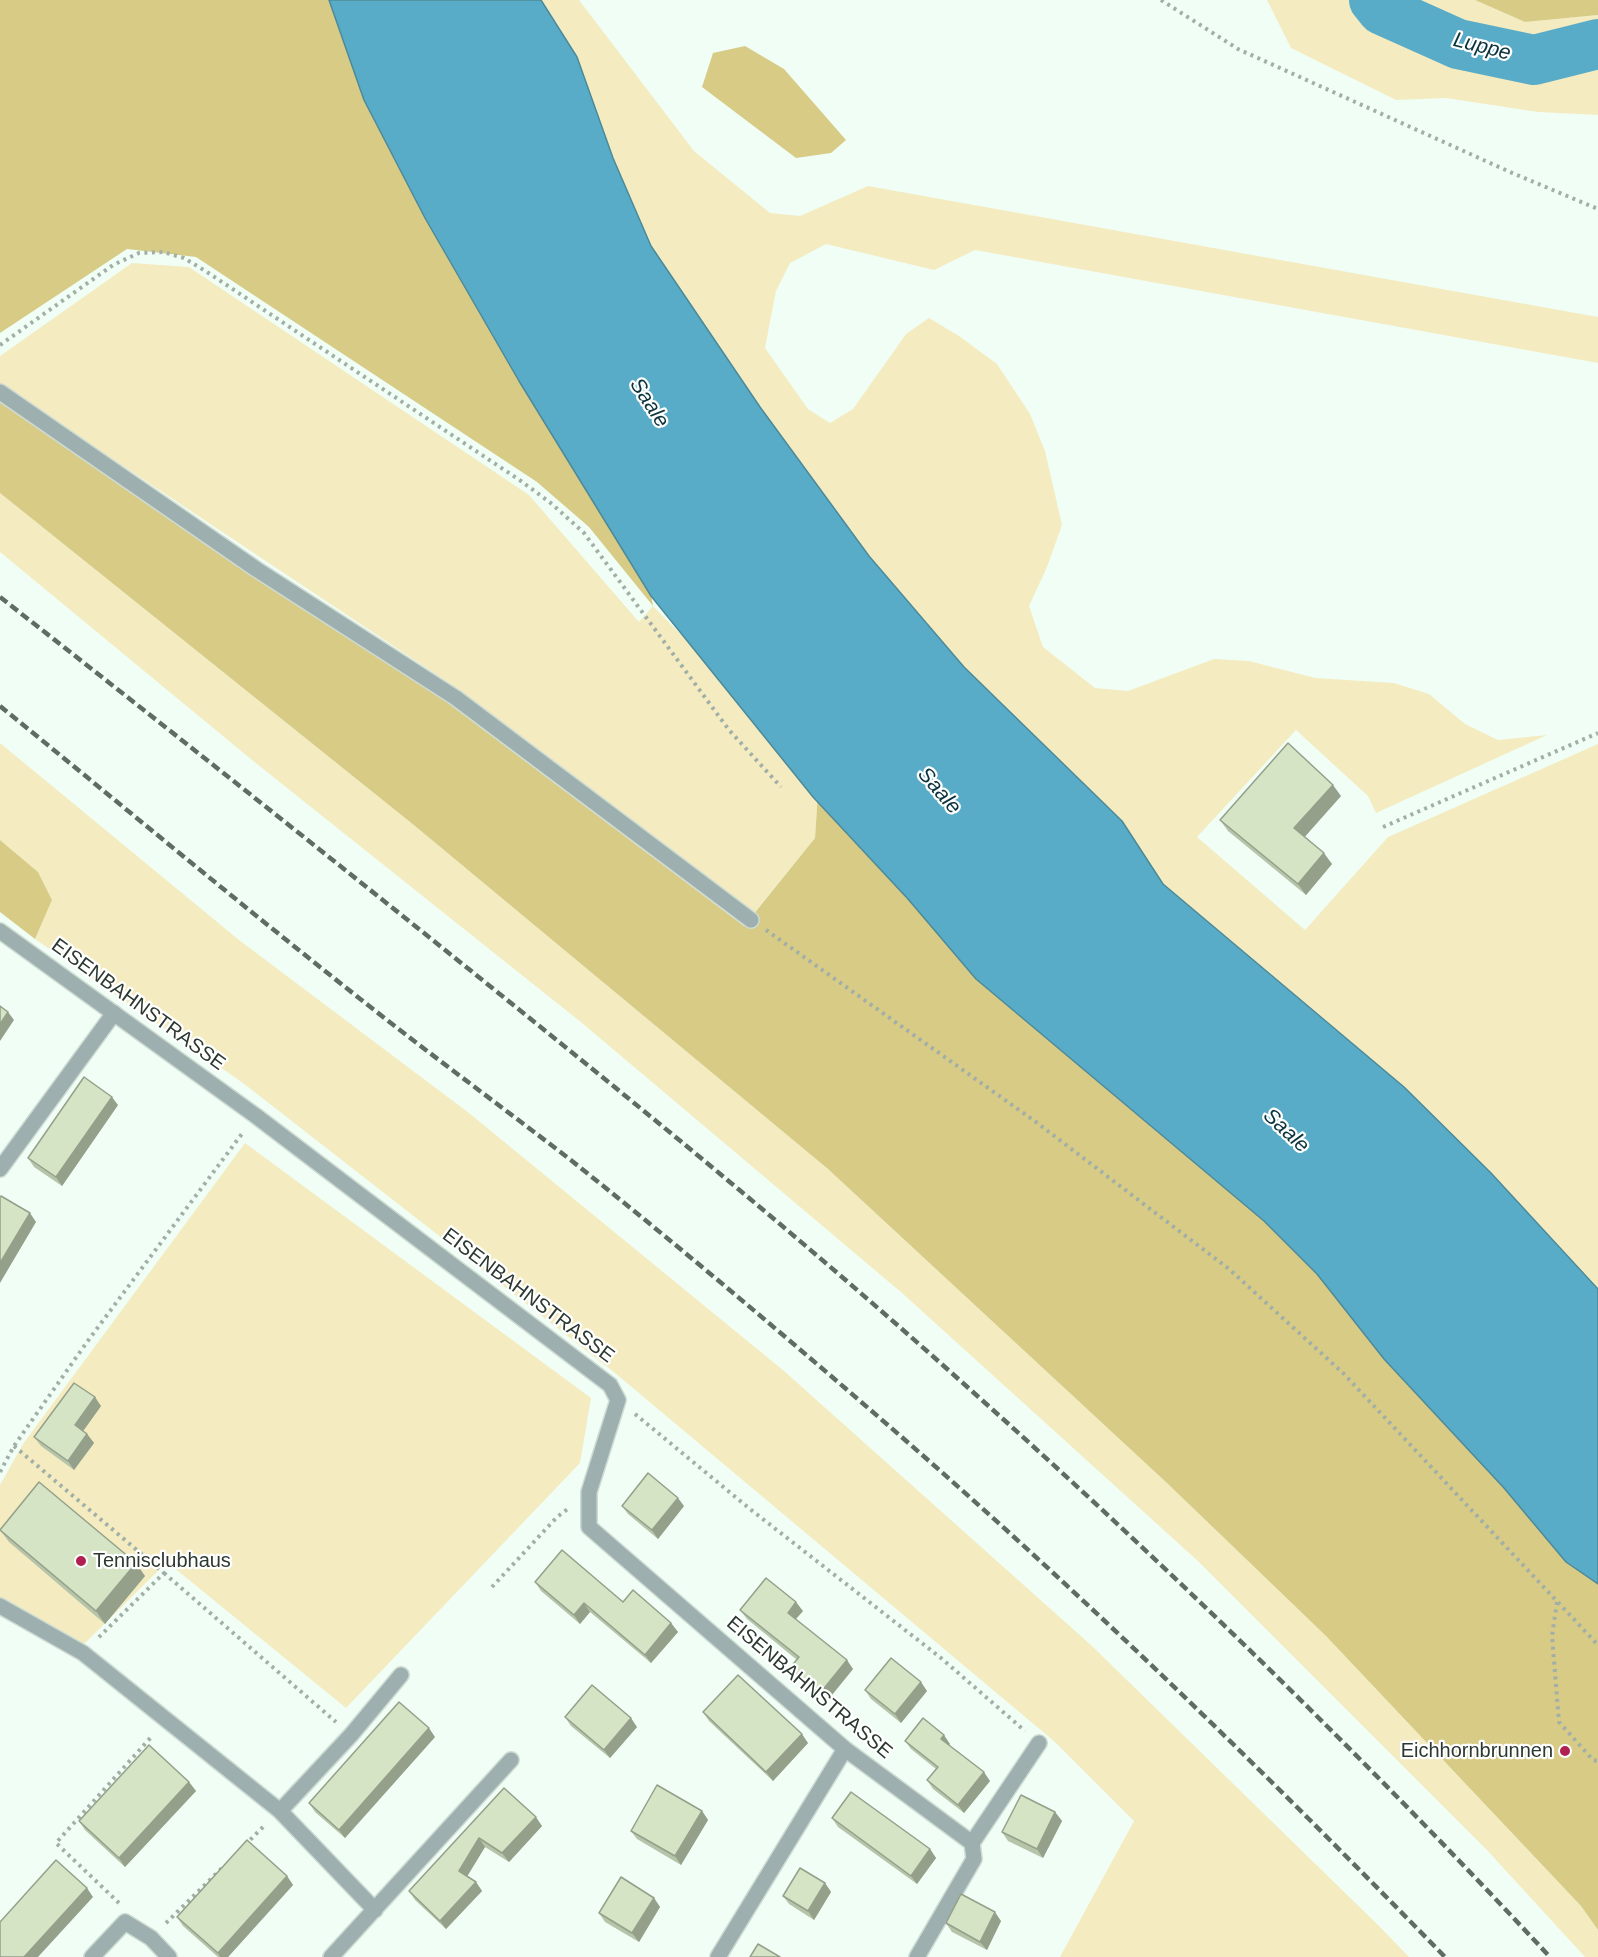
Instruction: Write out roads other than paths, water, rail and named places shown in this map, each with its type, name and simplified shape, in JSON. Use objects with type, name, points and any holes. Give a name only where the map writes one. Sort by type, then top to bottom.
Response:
[{"type":"street","points":[[0,392],[256,569],[456,698],[751,920]]},
{"type":"street","name":"EISENBAHNSTRASSE","points":[[0,931],[256,1116],[610,1385],[618,1400],[589,1492],[589,1527],[845,1749],[972,1843]]},
{"type":"street","points":[[0,1169],[114,1013]]},
{"type":"street","points":[[0,1606],[83,1653],[280,1811],[375,1910]]},
{"type":"street","points":[[280,1811],[351,1735],[401,1675]]},
{"type":"street","points":[[917,1957],[974,1859],[972,1843],[1039,1743]]},
{"type":"street","points":[[718,1957],[845,1749]]},
{"type":"street","points":[[331,1957],[511,1760]]},
{"type":"street","points":[[92,1957],[125,1922],[150,1938],[169,1957]]},
{"type":"water","name":"Saale","points":[[329,0],[541,0],[577,57],[613,158],[651,246],[760,407],[869,556],[964,667],[1122,821],[1163,884],[1404,1087],[1491,1173],[1598,1289],[1598,1584],[1566,1562],[1504,1488],[1384,1359],[1317,1274],[1264,1221],[976,979],[908,899],[813,797],[651,596],[519,381],[425,218],[364,100]]},
{"type":"waterway","name":"Luppe","points":[[1374,0],[1382,10],[1458,44],[1534,60],[1598,44]]},
{"type":"railway","points":[[0,597],[544,1030],[737,1188],[879,1309],[1052,1464],[1223,1624],[1389,1789],[1550,1957]]},
{"type":"railway","points":[[0,706],[326,972],[612,1193],[889,1426],[1103,1619],[1242,1752],[1445,1957]]},
{"type":"place","name":"Tennisclubhaus","points":[[81,1561]]},
{"type":"place","name":"Eichhornbrunnen","points":[[1565,1751]]}]
